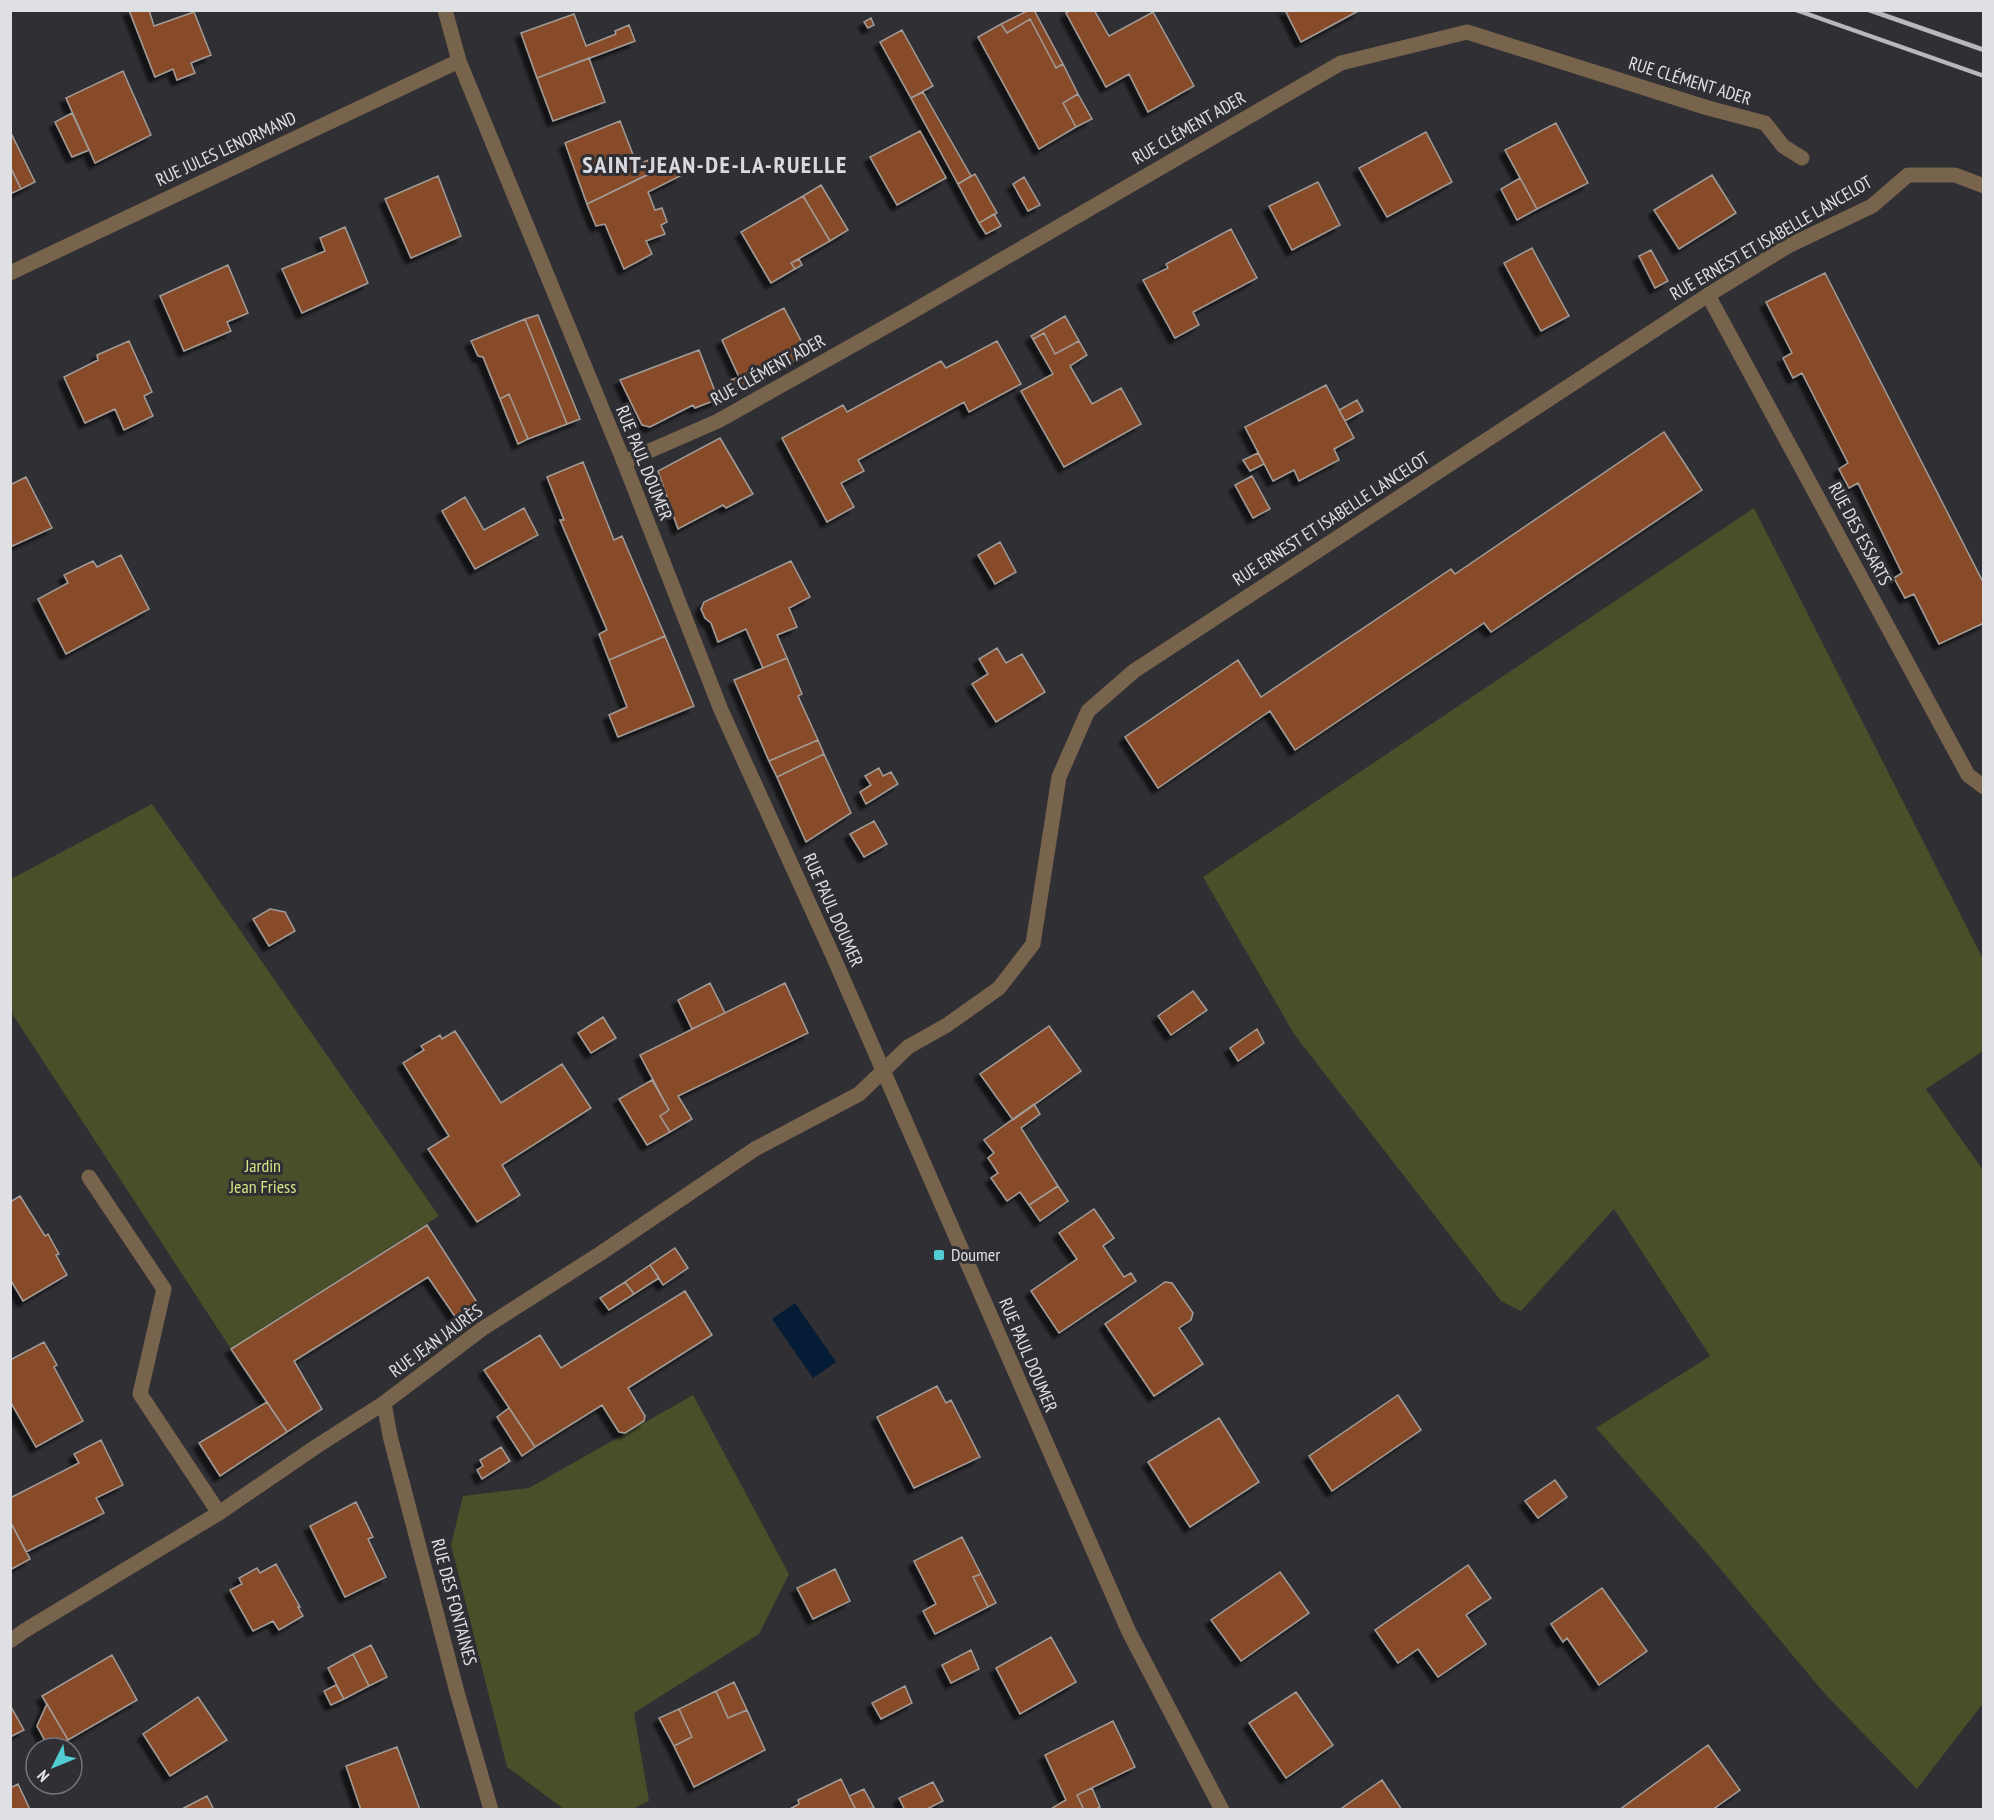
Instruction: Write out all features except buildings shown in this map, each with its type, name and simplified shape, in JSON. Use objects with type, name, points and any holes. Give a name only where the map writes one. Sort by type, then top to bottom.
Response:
[{"type":"street","name":"RUE PAUL DOUMER","points":[[445,10],[459,61],[624,462],[721,710],[833,956],[1129,1632],[1222,1809]]},
{"type":"street","name":"RUE CLÉMENT ADER","points":[[624,462],[718,421],[903,317],[1341,63],[1467,32],[1708,108],[1765,123],[1783,146],[1802,158]]},
{"type":"street","name":"RUE JULES LENORMAND","points":[[10,273],[459,61]]},
{"type":"street","name":"RUE ERNEST ET ISABELLE LANCELOT","points":[[883,1072],[908,1047],[947,1025],[999,988],[1033,944],[1059,777],[1088,711],[1134,671],[1708,295],[1788,246],[1872,206],[1908,175],[1955,175],[1983,186]]},
{"type":"street","name":"RUE DES ESSARTS","points":[[1708,295],[1968,775],[1983,787]]},
{"type":"street","name":"RUE JEAN JAURÈS","points":[[10,1641],[219,1513],[384,1403],[482,1329],[755,1149],[858,1094],[883,1072]]},
{"type":"street","points":[[89,1177],[164,1289],[140,1394],[219,1513]]},
{"type":"street","name":"RUE DES FONTAINES","points":[[384,1403],[393,1447],[457,1692],[491,1809]]},
{"type":"green space","points":[[1754,508],[1983,959],[1983,1051],[1926,1089],[1983,1170],[1984,1702],[1917,1789],[1825,1694],[1713,1560],[1596,1428],[1710,1356],[1614,1209],[1521,1311],[1501,1301],[1294,1034],[1203,877]]},
{"type":"green space","name":"Jardin Jean Friess","points":[[152,804],[439,1216],[231,1349],[11,1012],[11,879]]},
{"type":"green space","points":[[693,1395],[789,1574],[759,1634],[634,1713],[649,1801],[633,1809],[564,1809],[507,1767],[451,1545],[463,1496],[529,1488]]},
{"type":"water","points":[[795,1303],[836,1362],[813,1378],[772,1319]]},
{"type":"railway","points":[[1796,10],[1984,76]]},
{"type":"railway","points":[[1869,10],[1984,50]]},
{"type":"place","name":"Doumer","points":[[939,1255]]},
{"type":"district","name":"SAINT-JEAN-DE-LA-RUELLE","points":[[715,165]]}]
